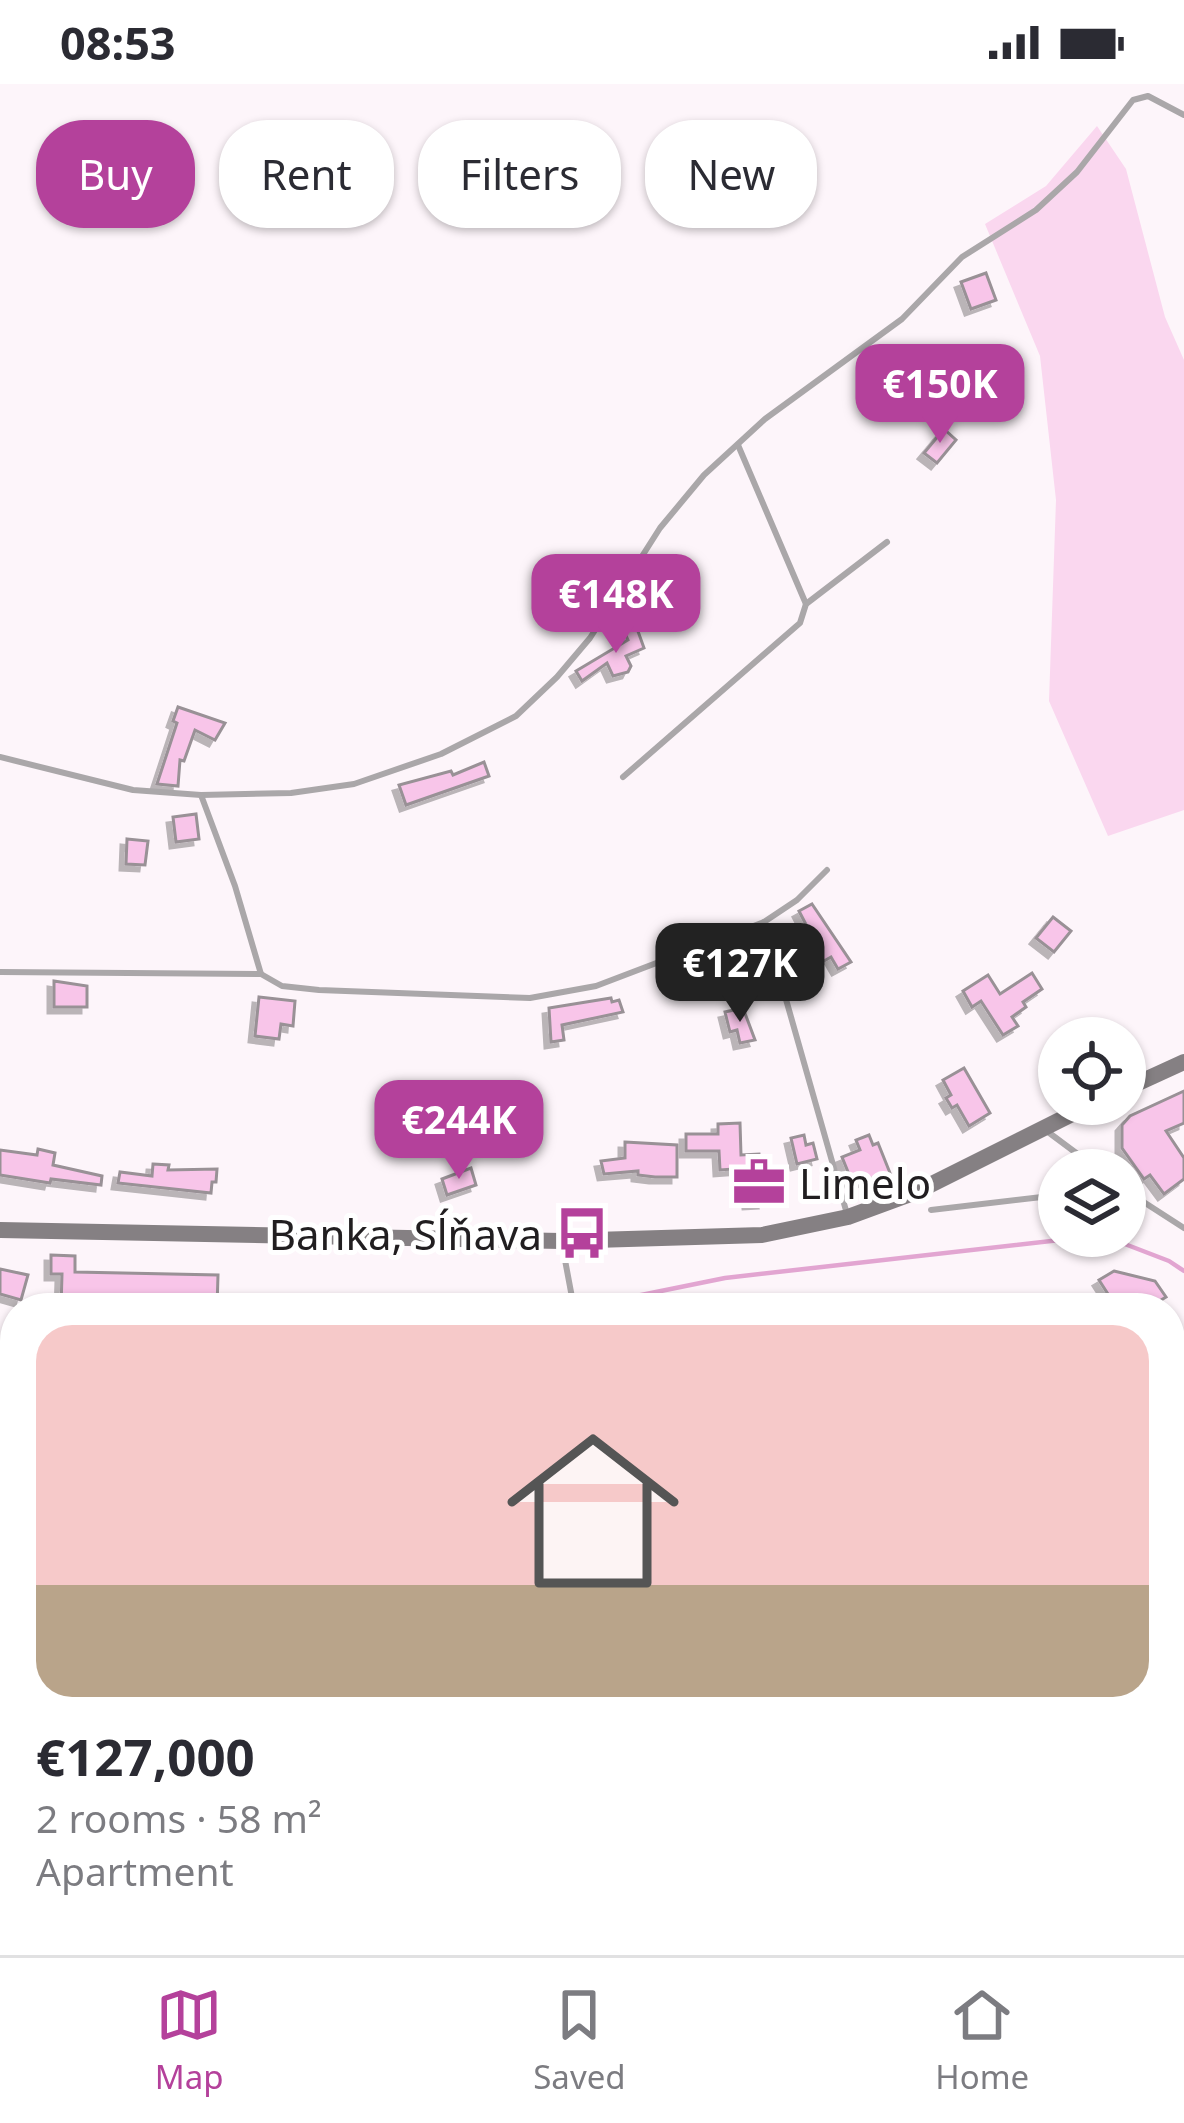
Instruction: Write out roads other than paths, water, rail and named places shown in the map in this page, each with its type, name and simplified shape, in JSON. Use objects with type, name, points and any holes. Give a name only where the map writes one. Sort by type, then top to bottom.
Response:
[{"type":"main road","points":[[1146,1079],[1184,1062]]},
{"type":"main road","points":[[0,1230],[561,1241],[762,1235],[848,1217],[916,1192],[1045,1125]]},
{"type":"lane","points":[[0,757],[134,790],[201,795],[291,793],[354,784],[441,754],[516,716],[590,638],[660,528],[704,475],[798,394],[902,319],[962,257],[1036,210],[1077,172],[1133,100],[1148,96],[1184,115]]},
{"type":"lane","points":[[738,445],[806,604]]},
{"type":"lane","points":[[623,777],[800,622],[806,604],[887,542]]},
{"type":"lane","points":[[201,795],[261,974]]},
{"type":"lane","points":[[0,972],[261,974],[282,986],[530,998],[596,986],[764,922],[797,900],[827,870]]},
{"type":"lane","points":[[764,922],[848,1217]]},
{"type":"lane","points":[[1041,1127],[1071,1149]]},
{"type":"lane","points":[[931,1210],[1038,1197]]},
{"type":"lane","points":[[1146,1204],[1184,1228]]},
{"type":"lane","points":[[561,1241],[571,1293]]},
{"type":"waterway","points":[[651,1293],[725,1278],[1038,1242]]},
{"type":"waterway","points":[[1146,1252],[1184,1271]]},
{"type":"place","name":"Limelo","points":[[759,1182]]},
{"type":"place","name":"Banka, Sĺňava","points":[[582,1233]]}]
